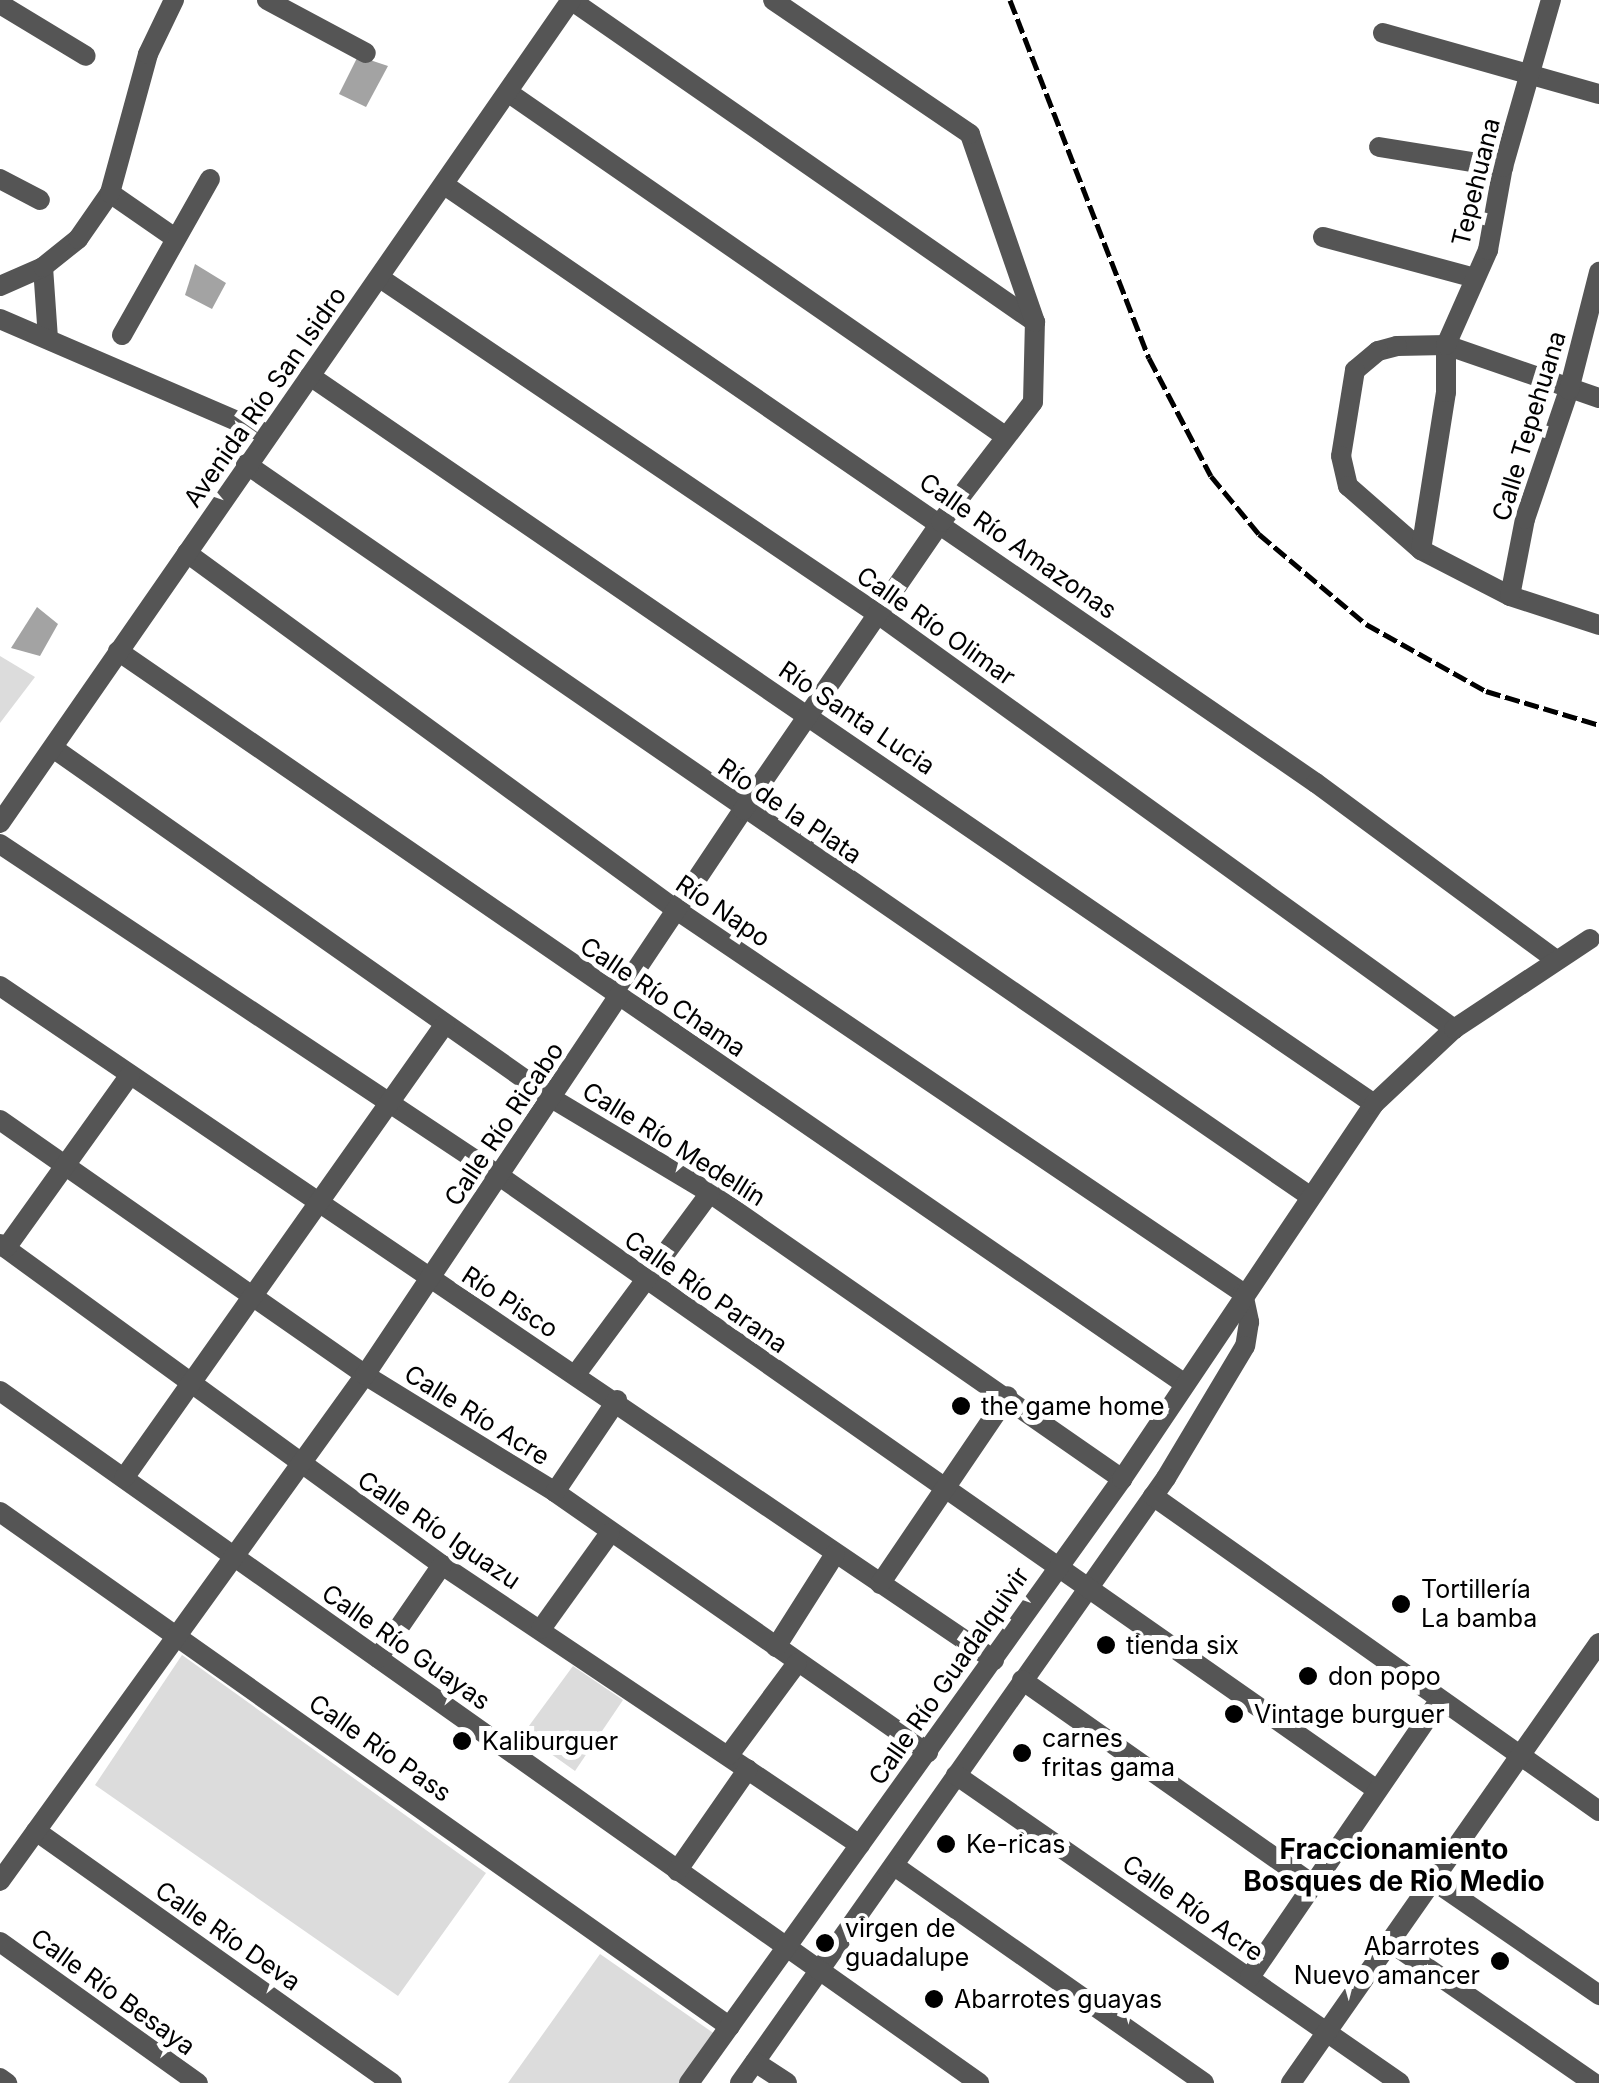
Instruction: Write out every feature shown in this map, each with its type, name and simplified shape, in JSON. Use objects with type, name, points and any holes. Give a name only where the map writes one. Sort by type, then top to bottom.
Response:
[{"type":"street","points":[[0,286],[44,267],[78,239],[110,193],[148,54],[174,0]]},
{"type":"street","points":[[267,0],[366,53]]},
{"type":"street","points":[[571,0],[1035,322]]},
{"type":"street","name":"Avenida Río San Isidro","points":[[0,824],[265,433],[446,186],[571,0]]},
{"type":"street","points":[[774,0],[963,126],[975,143],[1035,322]]},
{"type":"street","name":"Tepehuana","points":[[1421,550],[1446,392],[1446,345],[1495,226],[1503,167],[1551,0]]},
{"type":"street","points":[[0,4],[86,56]]},
{"type":"street","points":[[1383,34],[1599,94]]},
{"type":"street","points":[[509,93],[1005,436]]},
{"type":"street","points":[[1379,147],[1503,167]]},
{"type":"street","points":[[0,179],[40,200]]},
{"type":"street","points":[[122,335],[210,179]]},
{"type":"street","name":"Calle Río Amazonas","points":[[446,186],[941,522],[1316,783],[1553,958]]},
{"type":"street","points":[[110,193],[175,238]]},
{"type":"street","points":[[1323,237],[1474,278]]},
{"type":"street","points":[[44,267],[48,339]]},
{"type":"street","name":"Calle Tepehuana","points":[[1510,596],[1525,519],[1570,390],[1599,272]]},
{"type":"street","name":"Calle Río Olimar","points":[[380,278],[879,615],[1454,1029]]},
{"type":"street","points":[[0,319],[265,433]]},
{"type":"street","name":"Calle Río Ricabo","points":[[0,1880],[365,1376],[743,810],[1038,387],[1035,322]]},
{"type":"street","points":[[1599,398],[1446,345],[1397,346],[1364,359],[1348,385],[1342,472],[1348,486],[1421,550],[1510,596],[1599,624]]},
{"type":"street","name":"Río Santa Lucia","points":[[310,376],[1374,1104]]},
{"type":"street","name":"Río de la Plata","points":[[246,464],[743,810],[1308,1195]]},
{"type":"street","name":"Río Napo","points":[[187,553],[678,911],[1243,1293]]},
{"type":"street","name":"Calle Río Chama","points":[[118,651],[1182,1382]]},
{"type":"street","name":"Calle Río Medellín","points":[[53,748],[553,1098],[710,1193],[1008,1396],[1122,1479]]},
{"type":"street","name":"Calle Río Parana","points":[[0,844],[498,1175],[1055,1568],[1378,1790]]},
{"type":"street","name":"Calle Río Guadalquivir","points":[[690,2083],[1122,1479],[1182,1382],[1374,1104],[1454,1029],[1553,958],[1590,939]]},
{"type":"street","name":"Río Pisco","points":[[0,986],[430,1281],[617,1400],[994,1660]]},
{"type":"street","points":[[124,1478],[321,1206],[446,1024]]},
{"type":"street","points":[[3,1246],[130,1076]]},
{"type":"street","name":"Calle Río Acre","points":[[0,1120],[365,1376],[555,1492],[928,1752]]},
{"type":"street","points":[[576,1374],[648,1282],[710,1193]]},
{"type":"street","name":"Calle Río Iguazu","points":[[3,1246],[442,1565],[860,1844]]},
{"type":"street","points":[[740,2083],[896,1867],[956,1775],[1153,1496],[1245,1346],[1249,1322],[1243,1293]]},
{"type":"street","name":"Calle Río Guayas","points":[[0,1390],[979,2083]]},
{"type":"street","points":[[880,1584],[1008,1396]]},
{"type":"street","points":[[555,1492],[617,1400]]},
{"type":"street","points":[[1153,1496],[1438,1702],[1599,1812]]},
{"type":"street","name":"Calle Río Pass","points":[[0,1512],[730,2027]]},
{"type":"street","points":[[541,1629],[610,1533]]},
{"type":"street","points":[[776,1647],[836,1554]]},
{"type":"street","points":[[378,1658],[442,1565]]},
{"type":"street","points":[[1291,2083],[1599,1643]]},
{"type":"street","points":[[729,1755],[797,1663]]},
{"type":"street","points":[[1022,1680],[1312,1884]]},
{"type":"street","points":[[1250,1977],[1438,1702]]},
{"type":"street","points":[[677,1871],[748,1768]]},
{"type":"street","name":"Calle Río Acre","points":[[956,1775],[1400,2083]]},
{"type":"street","name":"Calle Río Deva","points":[[36,1831],[392,2083]]},
{"type":"street","points":[[896,1867],[1204,2083]]},
{"type":"street","points":[[1434,1882],[1599,1994]]},
{"type":"street","name":"Calle Río Besaya","points":[[0,1942],[198,2083]]},
{"type":"street","points":[[1390,1942],[1594,2083]]},
{"type":"street","points":[[755,2062],[787,2083]]},
{"type":"street","points":[[0,2078],[7,2083]]},
{"type":"shaded area","points":[[358,56],[388,66],[366,107],[339,94]]},
{"type":"shaded area","points":[[195,264],[226,283],[212,309],[185,295]]},
{"type":"shaded area","points":[[37,607],[58,624],[40,656],[11,648]]},
{"type":"shaded area","points":[[0,656],[35,677],[0,723]]},
{"type":"shaded area","points":[[182,1655],[486,1873],[398,1996],[95,1785]]},
{"type":"shaded area","points":[[573,1666],[623,1700],[575,1771],[523,1734]]},
{"type":"shaded area","points":[[600,1954],[722,2039],[691,2083],[508,2083]]},
{"type":"railway","points":[[1010,0],[1149,358],[1211,476],[1259,534],[1366,624],[1486,691],[1599,725]]},
{"type":"place","name":"the game home","points":[[961,1406]]},
{"type":"place","name":"Tortillería La bamba","points":[[1401,1604]]},
{"type":"place","name":"tienda six","points":[[1106,1645]]},
{"type":"place","name":"don popo","points":[[1308,1676]]},
{"type":"place","name":"Vintage burguer","points":[[1234,1714]]},
{"type":"place","name":"Kaliburguer","points":[[462,1741]]},
{"type":"place","name":"carnes fritas gama","points":[[1022,1753]]},
{"type":"place","name":"Ke-ricas","points":[[946,1844]]},
{"type":"place","name":"virgen de guadalupe","points":[[825,1943]]},
{"type":"place","name":"Abarrotes Nuevo amancer","points":[[1500,1961]]},
{"type":"place","name":"Abarrotes guayas","points":[[934,1999]]},
{"type":"district","name":"Fraccionamiento Bosques de Rio Medio","points":[[1394,1865]]}]
